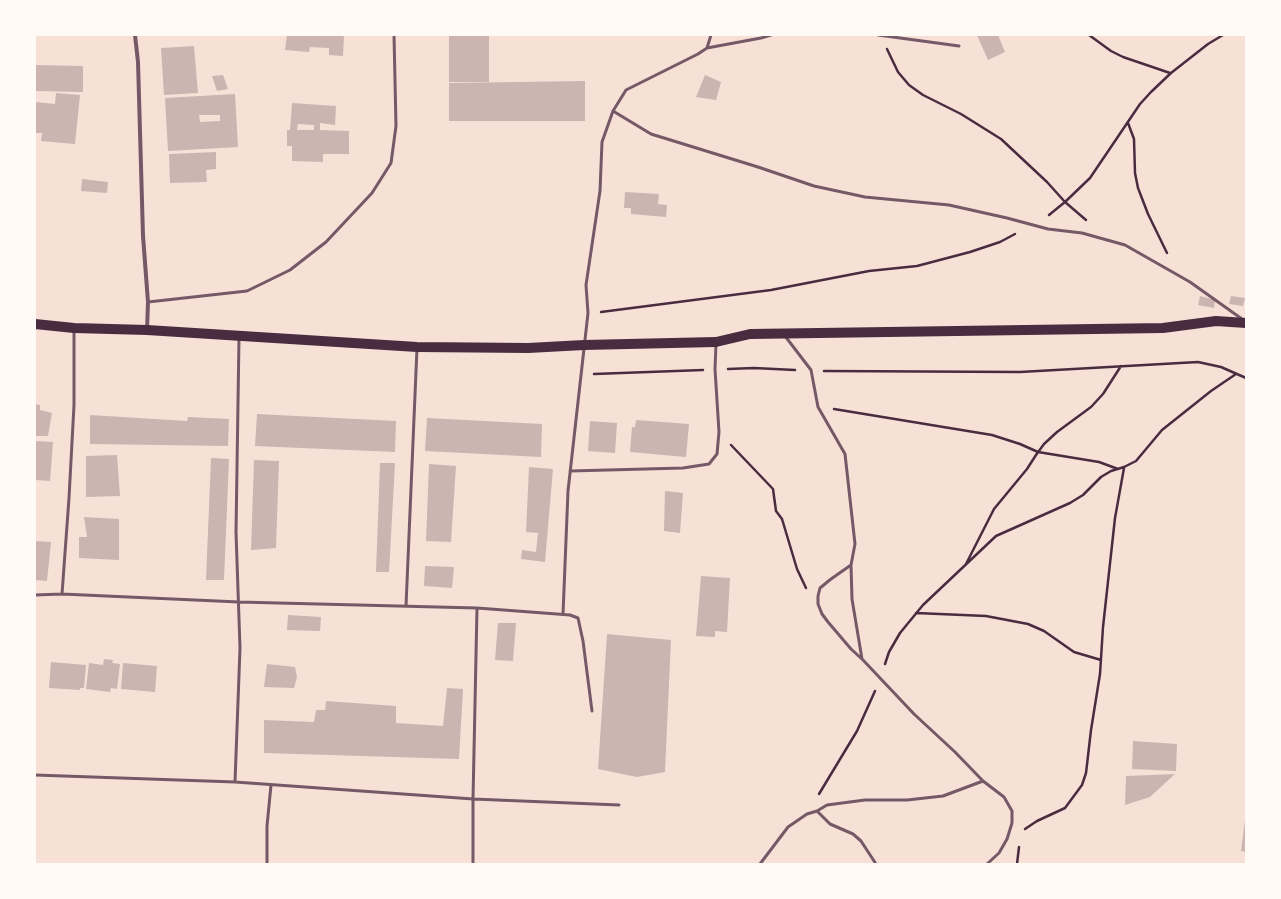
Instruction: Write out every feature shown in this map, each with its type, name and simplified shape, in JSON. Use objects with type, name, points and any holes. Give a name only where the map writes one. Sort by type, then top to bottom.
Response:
[{"type":"main road","points":[[35,324],[74,328],[146,330],[417,347],[528,348],[584,345],[716,342],[750,334],[1163,328],[1216,321],[1246,323]]},
{"type":"street","points":[[135,35],[138,62],[143,236],[148,302],[146,330]]},
{"type":"lane","points":[[148,302],[247,291],[290,270],[326,242],[372,193],[391,163],[396,126],[394,35]]},
{"type":"lane","points":[[707,48],[711,35]]},
{"type":"lane","points":[[563,614],[568,491],[588,313],[586,285],[600,191],[602,142],[613,111],[626,90],[707,48],[771,35]]},
{"type":"lane","points":[[879,35],[959,46]]},
{"type":"lane","points":[[613,111],[651,134],[814,186],[865,197],[949,205],[1007,218],[1048,230],[1082,233],[1124,245],[1190,282],[1246,323]]},
{"type":"lane","points":[[62,594],[74,405],[74,328]]},
{"type":"lane","points":[[783,333],[811,370],[818,407],[845,454],[855,544],[851,565],[852,599],[863,660]]},
{"type":"lane","points":[[235,782],[239,686],[239,602],[236,532],[239,336]]},
{"type":"lane","points":[[570,471],[683,468],[709,464],[717,454],[719,432],[715,370],[716,342]]},
{"type":"lane","points":[[406,606],[417,347]]},
{"type":"lane","points":[[851,565],[820,588],[818,604],[822,614],[840,638],[914,714],[955,752],[983,781],[1004,797],[1012,811],[1012,824],[1007,839],[999,852],[987,864]]},
{"type":"lane","points":[[35,595],[62,594],[239,602],[477,608],[570,614],[578,618],[583,641],[592,711]]},
{"type":"lane","points":[[473,864],[477,608]]},
{"type":"lane","points":[[35,774],[235,782],[473,799],[619,805]]},
{"type":"lane","points":[[760,864],[788,827],[807,814],[817,811],[827,805],[866,800],[907,800],[943,796],[983,781]]},
{"type":"lane","points":[[267,864],[267,826],[271,785]]},
{"type":"lane","points":[[817,811],[830,824],[853,834],[861,841],[876,864]]},
{"type":"path","points":[[879,35],[898,72],[910,85],[923,95],[961,114],[1001,139],[1047,182],[1065,202],[1107,240]]},
{"type":"path","points":[[1089,35],[1112,51],[1171,73]]},
{"type":"path","points":[[588,313],[771,290],[869,272],[917,266],[970,252],[1000,242],[1031,225],[1036,224],[1065,202],[1090,178],[1140,104],[1171,73],[1208,44],[1223,35]]},
{"type":"path","points":[[1128,122],[1134,139],[1135,173],[1138,188],[1175,274]]},
{"type":"path","points":[[581,374],[754,368],[860,372],[1020,372],[1198,362],[1221,367],[1246,378]]},
{"type":"path","points":[[965,566],[994,509],[1028,469],[1044,444],[1091,406],[1103,394],[1121,366]]},
{"type":"path","points":[[807,814],[858,731],[889,652],[900,633],[923,604],[996,536],[1070,503],[1083,495],[1100,477],[1136,461],[1162,430],[1236,373]]},
{"type":"path","points":[[818,407],[992,435],[1020,444],[1038,452],[1099,462],[1118,469]]},
{"type":"path","points":[[719,432],[773,489],[776,511],[782,519],[798,569],[806,588],[818,604]]},
{"type":"path","points":[[1007,839],[1037,821],[1065,808],[1082,785],[1086,773],[1090,730],[1096,702],[1101,660],[1103,627],[1115,518],[1124,467]]},
{"type":"path","points":[[916,613],[986,616],[1028,624],[1044,631],[1074,652],[1101,660]]},
{"type":"building","points":[[287,35],[344,35],[343,56],[329,55],[329,48],[310,47],[309,52],[285,50]]},
{"type":"building","points":[[449,35],[489,35],[489,82],[449,82]]},
{"type":"building","points":[[977,35],[998,35],[1005,52],[988,60]]},
{"type":"building","points":[[194,46],[198,93],[164,95],[161,48]]},
{"type":"building","points":[[35,65],[83,66],[83,92],[35,91]]},
{"type":"building","points":[[223,75],[228,89],[217,91],[212,76]]},
{"type":"building","points":[[705,75],[721,82],[716,100],[696,97]]},
{"type":"building","points":[[585,81],[585,121],[449,121],[449,83]]},
{"type":"building","points":[[56,93],[80,95],[75,144],[41,141],[42,133],[35,133],[35,102],[55,104]]},
{"type":"building","points":[[235,94],[238,147],[168,151],[165,98]],"holes":[[[199,115],[220,115],[220,121],[200,122]]]},
{"type":"building","points":[[292,103],[336,106],[335,125],[320,123],[320,130],[349,131],[349,154],[323,154],[323,162],[292,161],[292,146],[287,146],[287,130],[290,130]],"holes":[[[298,124],[314,125],[314,130],[297,130]]]},
{"type":"building","points":[[216,152],[216,169],[206,170],[207,182],[170,183],[169,154]]},
{"type":"building","points":[[82,179],[108,182],[107,193],[81,191]]},
{"type":"building","points":[[625,192],[659,194],[658,204],[667,205],[666,217],[631,214],[631,208],[624,208]]},
{"type":"building","points":[[1200,296],[1215,300],[1214,308],[1198,305]]},
{"type":"building","points":[[1231,296],[1245,298],[1243,306],[1229,304]]},
{"type":"building","points":[[35,404],[40,405],[40,410],[52,413],[48,436],[35,436]]},
{"type":"building","points":[[257,414],[396,421],[395,452],[255,446]]},
{"type":"building","points":[[90,415],[187,421],[188,417],[229,419],[228,446],[90,444]]},
{"type":"building","points":[[427,418],[542,424],[541,457],[425,451]]},
{"type":"building","points":[[636,420],[689,424],[686,457],[630,452],[632,427],[635,427]]},
{"type":"building","points":[[590,421],[617,423],[615,453],[588,451]]},
{"type":"building","points":[[35,441],[53,442],[50,481],[35,480]]},
{"type":"building","points":[[117,455],[120,496],[86,497],[86,456]]},
{"type":"building","points":[[211,458],[229,459],[224,580],[206,580]]},
{"type":"building","points":[[254,460],[279,461],[276,548],[251,550]]},
{"type":"building","points":[[380,463],[395,463],[389,572],[376,572]]},
{"type":"building","points":[[429,464],[456,466],[451,542],[426,541]]},
{"type":"building","points":[[529,467],[553,469],[545,562],[521,559],[522,550],[536,552],[538,533],[526,532]]},
{"type":"building","points":[[665,491],[683,493],[680,533],[664,531]]},
{"type":"building","points":[[84,517],[119,519],[119,560],[79,558],[79,537],[87,537]]},
{"type":"building","points":[[35,541],[51,542],[47,581],[35,580]]},
{"type":"building","points":[[425,566],[454,567],[452,588],[424,586]]},
{"type":"building","points":[[701,576],[730,578],[727,632],[715,631],[715,637],[696,636]]},
{"type":"building","points":[[288,615],[321,617],[320,631],[287,630]]},
{"type":"building","points":[[498,623],[516,623],[513,661],[495,660]]},
{"type":"building","points":[[607,634],[671,640],[665,772],[637,777],[598,769]]},
{"type":"building","points":[[104,659],[113,660],[112,663],[120,664],[117,689],[111,688],[110,692],[86,689],[89,663],[103,665]]},
{"type":"building","points":[[51,662],[86,665],[84,688],[80,688],[80,690],[49,688]]},
{"type":"building","points":[[123,663],[157,666],[155,692],[121,689]]},
{"type":"building","points":[[267,664],[295,667],[297,677],[294,688],[264,687]]},
{"type":"building","points":[[447,688],[463,689],[459,759],[264,753],[264,720],[314,722],[316,710],[325,710],[326,701],[396,706],[396,723],[443,726]]},
{"type":"building","points":[[1133,741],[1177,744],[1176,771],[1132,769]]},
{"type":"building","points":[[1175,774],[1150,797],[1125,805],[1126,776]]},
{"type":"building","points":[[1246,820],[1246,852],[1241,851]]}]
